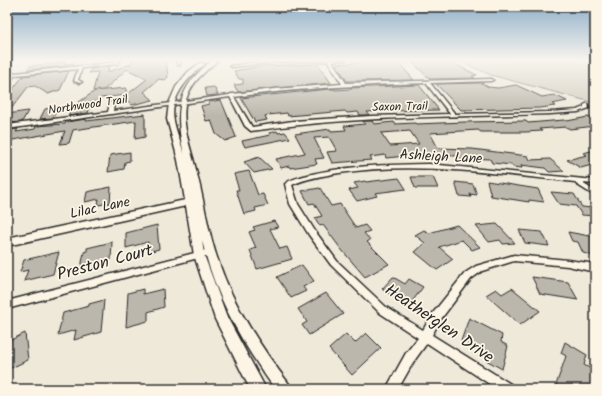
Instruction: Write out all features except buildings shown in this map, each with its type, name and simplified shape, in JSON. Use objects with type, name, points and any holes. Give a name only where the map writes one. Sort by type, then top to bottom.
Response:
[{"type":"street","points":[[77,78],[76,81],[80,82]]},
{"type":"street","points":[[186,78],[179,87],[172,103],[170,119],[185,159],[195,202],[216,273],[261,360],[284,389]]},
{"type":"street","points":[[185,159],[181,115],[183,102],[188,88],[195,78]]},
{"type":"street","points":[[341,78],[344,84]]},
{"type":"street","name":"Northwood Trail","points":[[7,127],[274,90],[344,84],[491,80]]},
{"type":"street","points":[[427,82],[454,116]]},
{"type":"street","name":"Saxon Trail","points":[[231,95],[251,129],[292,123],[371,117],[454,116],[578,111],[587,108],[586,105]]},
{"type":"street","points":[[110,112],[112,103]]},
{"type":"street","name":"Ashleigh Lane","points":[[288,184],[315,175],[347,170],[376,167],[429,166],[472,169],[576,182],[595,182]]},
{"type":"street","points":[[576,182],[595,194]]},
{"type":"street","name":"Heatherglen Drive","points":[[288,184],[294,204],[312,233],[334,263],[383,310],[508,389]]},
{"type":"street","points":[[195,202],[200,255],[221,319],[258,389]]},
{"type":"street","name":"Lilac Lane","points":[[7,242],[195,202]]},
{"type":"street","name":"Preston Court","points":[[7,305],[210,252]]},
{"type":"street","points":[[392,389],[410,357],[425,337],[437,316],[468,276],[479,268],[514,258],[568,263],[595,268]]},
{"type":"shaded area","points":[[504,78],[595,78],[595,103]]}]
